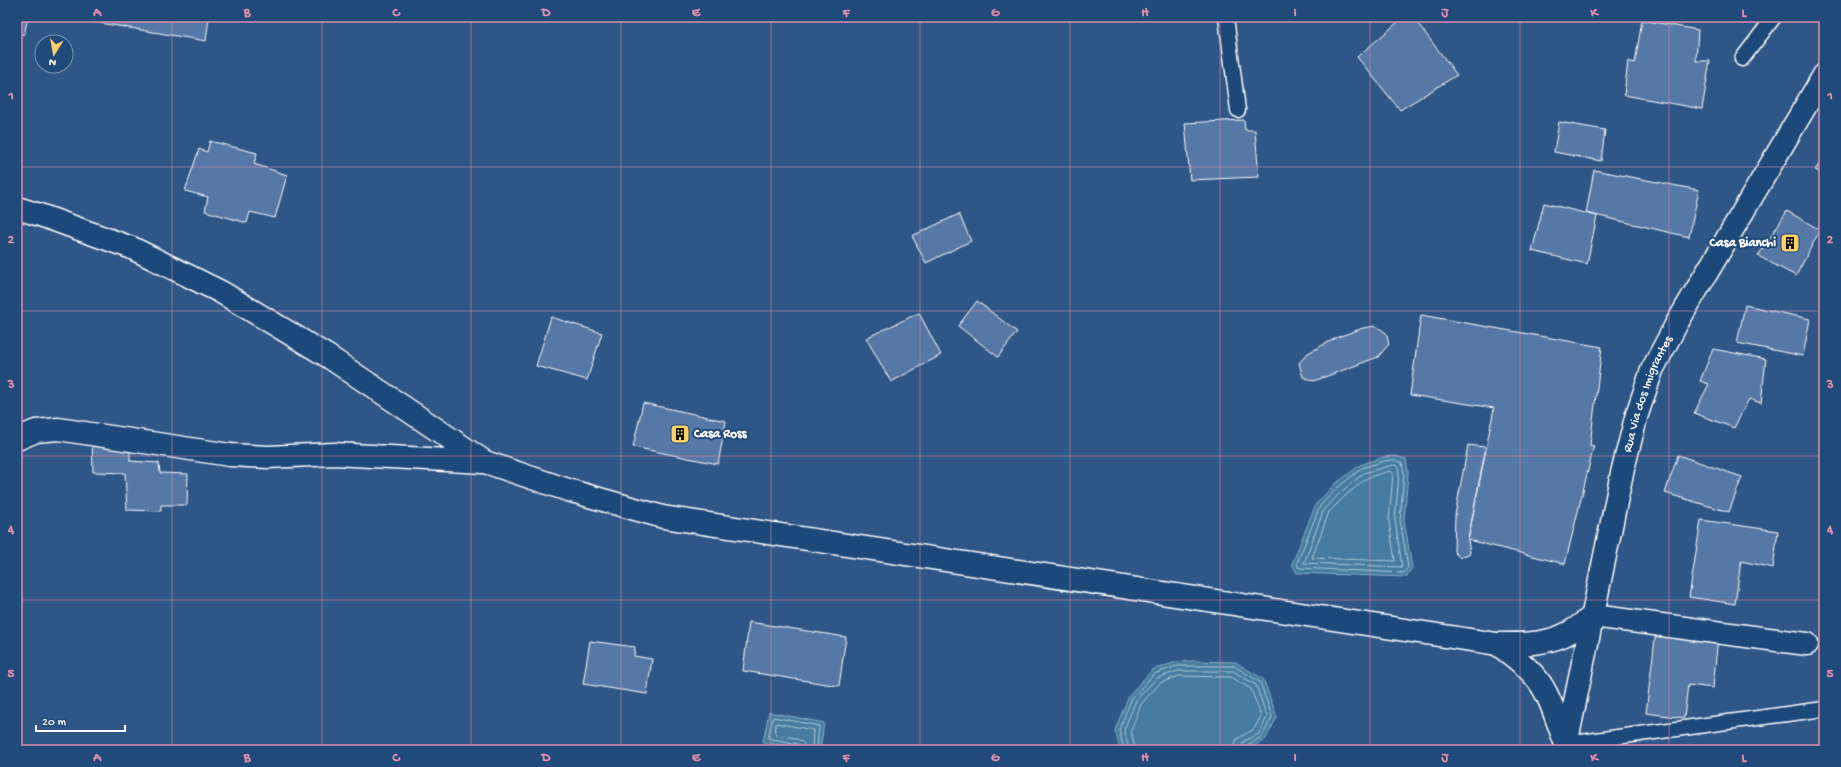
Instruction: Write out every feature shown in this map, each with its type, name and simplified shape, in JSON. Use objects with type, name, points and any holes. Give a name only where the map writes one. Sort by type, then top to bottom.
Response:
[{"type":"street","name":"Rua Via dos Imigrantes","points":[[1565,747],[1622,473],[1637,414],[1652,370],[1677,323],[1824,75]]},
{"type":"street","points":[[17,208],[132,248],[221,292],[329,357],[485,462],[568,490],[662,517],[1497,644],[1523,644],[1547,641],[1569,633],[1593,616],[1807,644]]},
{"type":"street","points":[[17,439],[36,430],[58,429],[230,455],[268,457],[334,454],[485,462]]},
{"type":"street","points":[[1497,644],[1526,667],[1538,680],[1547,698],[1565,747]]},
{"type":"lane","points":[[1226,17],[1238,110]]},
{"type":"lane","points":[[1742,59],[1774,17]]},
{"type":"lane","points":[[1565,747],[1824,710]]},
{"type":"water","points":[[1395,456],[1406,459],[1408,473],[1404,520],[1412,568],[1406,577],[1297,573],[1292,564],[1316,504],[1334,485],[1360,465],[1383,457]]},
{"type":"water","points":[[1176,662],[1235,662],[1263,679],[1277,717],[1265,740],[1246,750],[1120,750],[1115,730],[1129,695],[1152,670]]},
{"type":"water","points":[[769,712],[824,723],[820,750],[807,750],[763,742]]},
{"type":"building","points":[[17,17],[28,17],[24,35],[17,32]]},
{"type":"building","points":[[65,17],[209,17],[206,41]]},
{"type":"building","points":[[1404,17],[1413,17],[1457,75],[1400,110],[1357,57]]},
{"type":"building","points":[[1642,20],[1698,30],[1696,61],[1710,61],[1702,109],[1624,95],[1628,61],[1635,63]]},
{"type":"building","points":[[1244,120],[1245,130],[1255,130],[1259,177],[1190,180],[1185,123]]},
{"type":"building","points":[[1559,122],[1605,130],[1601,161],[1554,152]]},
{"type":"building","points":[[210,141],[257,153],[254,164],[287,175],[275,218],[250,212],[247,223],[205,211],[208,197],[185,191],[199,149],[207,152]]},
{"type":"building","points":[[1824,157],[1824,174],[1815,170]]},
{"type":"building","points":[[1594,170],[1699,190],[1689,237],[1586,213]]},
{"type":"building","points":[[1544,203],[1597,216],[1587,264],[1532,251]]},
{"type":"building","name":"Casa Bianchi","points":[[1787,211],[1820,230],[1796,276],[1758,256]]},
{"type":"building","points":[[959,214],[971,241],[926,263],[912,236]]},
{"type":"building","points":[[977,301],[1017,332],[998,357],[958,326]]},
{"type":"building","points":[[1745,305],[1810,319],[1803,356],[1737,343]]},
{"type":"building","points":[[919,313],[941,355],[891,382],[866,338]]},
{"type":"building","points":[[1421,315],[1602,347],[1590,445],[1594,446],[1565,564],[1468,540],[1494,408],[1410,395]]},
{"type":"building","points":[[551,317],[602,333],[587,380],[536,366]]},
{"type":"building","points":[[1376,326],[1386,333],[1389,344],[1378,357],[1314,381],[1303,377],[1299,363],[1308,353],[1338,337],[1363,328]]},
{"type":"building","points":[[1713,349],[1766,359],[1761,403],[1749,399],[1734,428],[1694,413],[1709,384],[1700,381]]},
{"type":"building","name":"Casa Ross","points":[[643,403],[726,421],[718,464],[633,447]]},
{"type":"building","points":[[92,440],[130,443],[130,461],[159,463],[160,473],[188,474],[187,505],[161,505],[161,511],[127,510],[125,473],[93,472]]},
{"type":"building","points":[[1468,445],[1486,447],[1468,540],[1470,553],[1460,558],[1454,552],[1455,515]]},
{"type":"building","points":[[1678,455],[1742,477],[1729,512],[1665,493]]},
{"type":"building","points":[[1701,520],[1778,531],[1773,568],[1741,561],[1735,604],[1689,597]]},
{"type":"building","points":[[749,622],[846,637],[839,686],[743,671]]},
{"type":"building","points":[[1656,630],[1718,637],[1713,688],[1688,685],[1684,718],[1646,713]]},
{"type":"building","points":[[590,641],[635,647],[634,656],[652,659],[647,694],[583,684]]},
{"type":"place","name":"Casa Bianchi","points":[[1790,243]]},
{"type":"place","name":"Casa Ross","points":[[680,434]]}]
